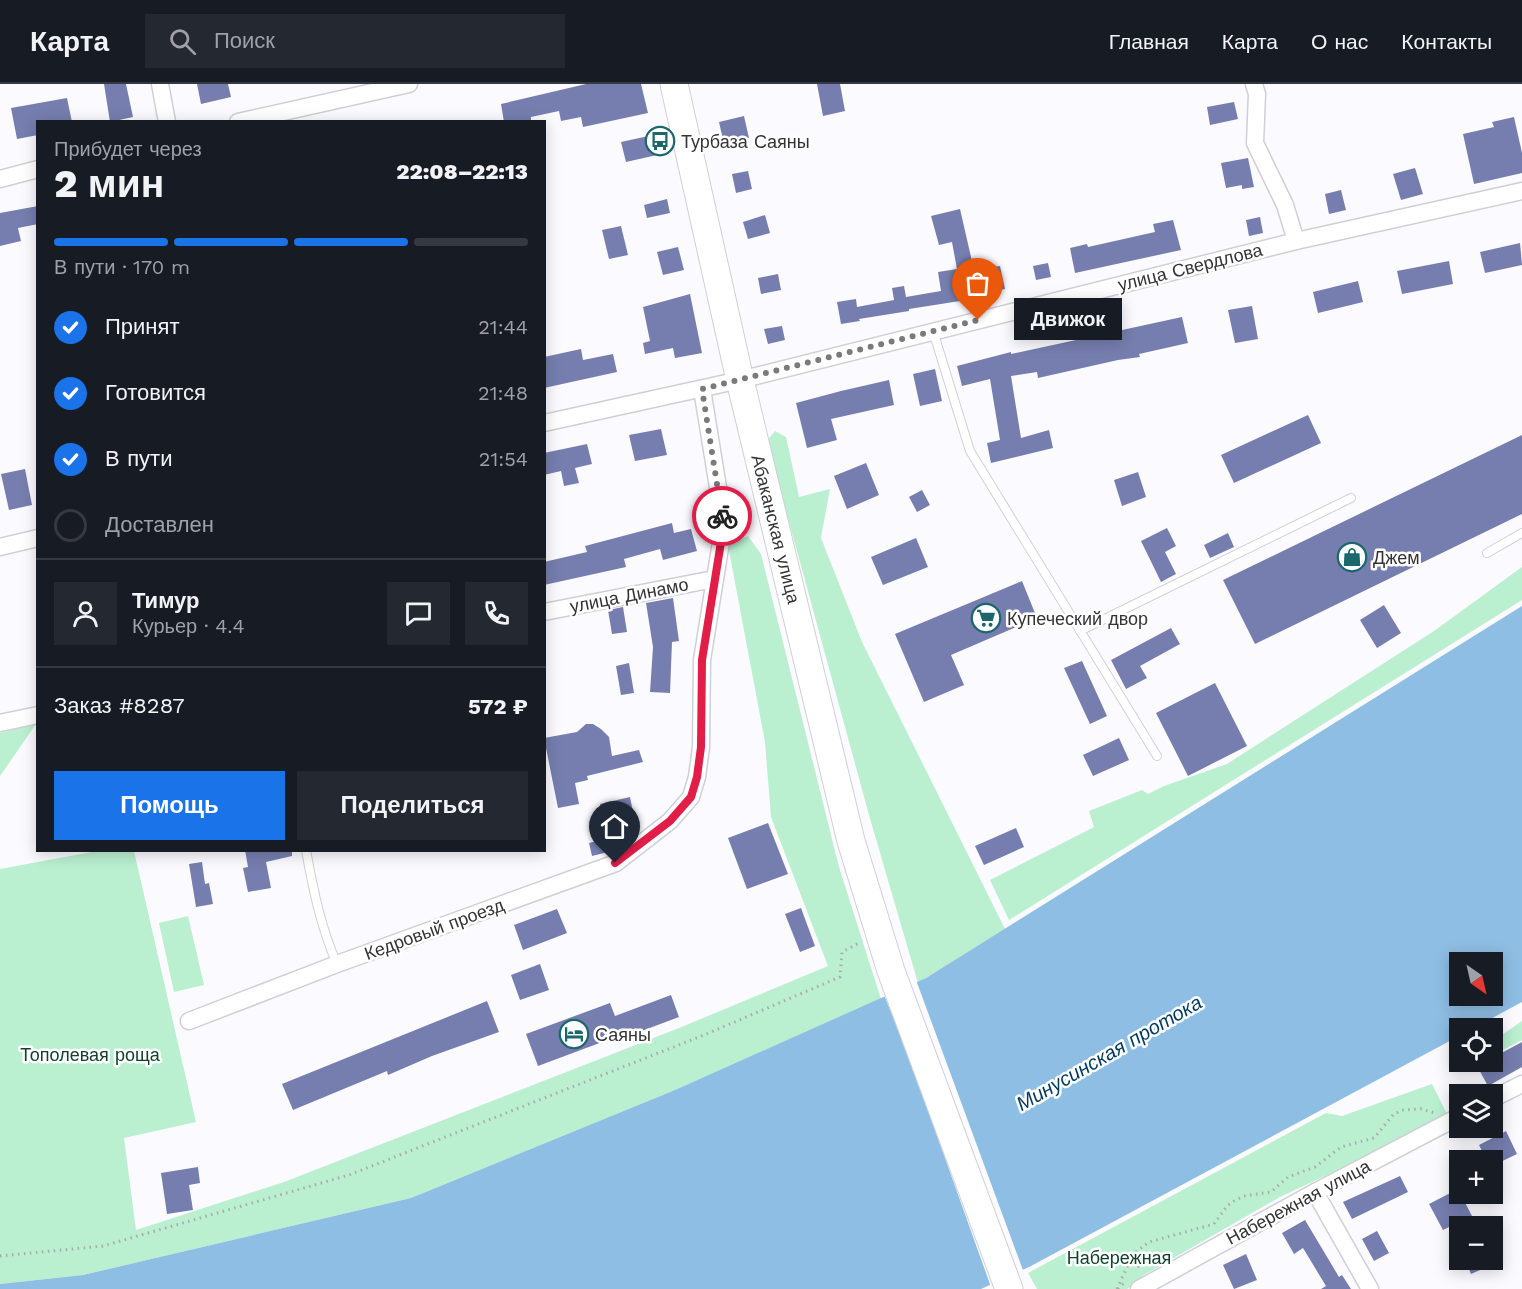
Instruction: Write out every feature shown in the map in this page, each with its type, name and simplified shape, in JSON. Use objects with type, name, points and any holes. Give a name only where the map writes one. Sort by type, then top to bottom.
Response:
[{"type":"main road","name":"Абаканская улица","points":[[674,84],[740,380],[851,841],[891,971],[1009,1289]]},
{"type":"street","points":[[160,84],[167,120]]},
{"type":"street","points":[[247,120],[410,84]]},
{"type":"street","points":[[1254,84],[1257,94],[1255,143],[1285,205],[1296,241]]},
{"type":"street","points":[[0,179],[36,170]]},
{"type":"street","name":"улица Свердлова","points":[[546,423],[740,380],[1296,241],[1522,191]]},
{"type":"street","points":[[702,389],[723,518],[714,579]]},
{"type":"street","points":[[0,547],[36,538]]},
{"type":"street","name":"улица Динамо","points":[[546,612],[714,579]]},
{"type":"street","name":"Кедровый проезд","points":[[189,1022],[337,963],[615,863],[670,821],[691,797],[697,777],[701,747],[702,660],[714,579]]},
{"type":"street","points":[[0,723],[36,715]]},
{"type":"street","points":[[1503,1094],[1522,1084]]},
{"type":"street","name":"Набережная улица","points":[[1132,1283],[1316,1192],[1449,1122]]},
{"type":"street","points":[[1316,1192],[1370,1289]]},
{"type":"lane","points":[[933,331],[970,451],[1156,756]]},
{"type":"lane","points":[[1080,631],[1351,498]]},
{"type":"lane","points":[[1487,553],[1522,533]]},
{"type":"lane","points":[[306,852],[319,910],[337,963]]},
{"type":"path","points":[[0,1256],[103,1246],[349,1175],[693,1040],[840,977],[842,952],[879,933]]},
{"type":"path","points":[[1207,1233],[1216,1226],[1227,1206],[1244,1196],[1271,1192],[1288,1177],[1315,1167],[1341,1147],[1374,1138],[1393,1115],[1402,1110],[1412,1107],[1421,1108],[1438,1115],[1428,1120]]},
{"type":"path","points":[[1117,1289],[1132,1256],[1149,1242],[1216,1226]]},
{"type":"path","points":[[1132,1256],[1139,1270]]},
{"type":"path","points":[[1117,1289],[1132,1283],[1139,1270],[1145,1266]]},
{"type":"green space","points":[[775,431],[786,437],[799,497],[830,489],[821,538],[862,642],[1005,929],[918,983],[869,815],[767,441]]},
{"type":"green space","name":"Тополевая роща","points":[[748,536],[761,554],[839,867],[881,999],[675,1090],[411,1198],[83,1275],[0,1284],[0,869],[92,852],[134,852],[196,1122],[124,1138],[136,1230],[284,1182],[679,1028],[828,966],[771,817],[765,742],[728,545]]},
{"type":"green space","points":[[1522,567],[1522,600],[1009,920],[990,880],[1094,827],[1089,811],[1142,790],[1148,794],[1227,764],[1434,631]]},
{"type":"green space","points":[[36,724],[0,776],[0,733]]},
{"type":"green space","points":[[188,916],[204,985],[174,992],[159,923]]},
{"type":"green space","points":[[1522,1021],[1522,1040],[1503,1050],[1503,1034]]},
{"type":"green space","name":"Набережная","points":[[1432,1084],[1449,1118],[1280,1197],[1144,1275],[1127,1289],[1037,1289],[1028,1273],[1326,1113],[1342,1116]]},
{"type":"water","name":"Минусинская протока","points":[[1522,606],[1522,1002],[1492,1018],[1449,1018],[1449,1041],[1031,1266],[981,1289],[0,1289],[0,1284],[83,1275],[411,1198],[675,1090],[926,978]]},
{"type":"pier","points":[[916,980],[1024,1273],[991,1287],[906,1049],[884,995]]},
{"type":"building","points":[[104,84],[126,84],[133,117],[110,120]]},
{"type":"building","points":[[197,84],[228,84],[231,97],[201,104]]},
{"type":"building","points":[[586,84],[641,84],[648,113],[583,127],[581,117],[561,121],[559,111],[531,117],[531,120],[504,120],[501,104]]},
{"type":"building","points":[[817,84],[840,84],[845,111],[823,116]]},
{"type":"building","points":[[67,98],[72,120],[36,120],[36,135],[17,139],[11,108]]},
{"type":"building","points":[[1234,102],[1238,119],[1210,125],[1207,107]]},
{"type":"building","points":[[744,116],[749,138],[724,144],[719,122]]},
{"type":"building","points":[[1514,117],[1522,153],[1522,173],[1474,184],[1463,134],[1494,127],[1492,122]]},
{"type":"building","points":[[653,135],[657,155],[626,162],[621,142]]},
{"type":"building","points":[[1248,158],[1254,187],[1242,189],[1242,185],[1226,188],[1221,163]]},
{"type":"building","points":[[1415,168],[1423,194],[1401,200],[1393,174]]},
{"type":"building","points":[[748,171],[752,189],[736,193],[732,174]]},
{"type":"building","points":[[1341,190],[1346,210],[1329,214],[1325,194]]},
{"type":"building","points":[[667,199],[670,213],[647,218],[644,205]]},
{"type":"building","points":[[36,206],[36,224],[18,228],[21,241],[0,246],[0,213]]},
{"type":"building","points":[[960,209],[974,270],[1000,266],[1005,289],[978,294],[979,298],[909,309],[909,311],[841,324],[837,302],[856,299],[857,307],[894,300],[892,288],[904,286],[906,297],[941,291],[938,272],[957,269],[952,242],[939,245],[931,216]]},
{"type":"building","points":[[765,215],[770,233],[748,239],[743,222]]},
{"type":"building","points":[[1260,217],[1263,233],[1249,236],[1246,220]]},
{"type":"building","points":[[1173,220],[1181,250],[1075,273],[1070,248],[1087,244],[1088,247],[1155,232],[1153,224]]},
{"type":"building","points":[[621,226],[628,255],[609,259],[602,230]]},
{"type":"building","points":[[1520,243],[1522,265],[1485,273],[1480,252]]},
{"type":"building","points":[[678,247],[684,270],[663,275],[657,252]]},
{"type":"building","points":[[1449,261],[1453,284],[1402,294],[1397,271]]},
{"type":"building","points":[[1048,263],[1051,277],[1036,280],[1033,266]]},
{"type":"building","points":[[778,274],[781,290],[761,294],[758,278]]},
{"type":"building","points":[[1358,281],[1363,302],[1318,313],[1313,292]]},
{"type":"building","points":[[690,294],[702,353],[675,358],[673,348],[645,354],[643,343],[650,341],[643,307]]},
{"type":"building","points":[[1252,306],[1258,339],[1235,343],[1228,310]]},
{"type":"building","points":[[1182,317],[1188,343],[1139,354],[1140,357],[1038,378],[1037,372],[1011,376],[1021,438],[1049,430],[1053,448],[991,463],[987,443],[1000,440],[990,379],[962,386],[957,366],[1011,352],[1011,354]]},
{"type":"building","points":[[782,326],[785,340],[768,344],[764,329]]},
{"type":"building","points":[[581,349],[583,360],[613,354],[617,372],[546,388],[546,357]]},
{"type":"building","points":[[935,369],[942,401],[920,406],[913,374]]},
{"type":"building","points":[[889,380],[894,405],[831,419],[837,440],[807,448],[796,403]]},
{"type":"building","points":[[1308,415],[1321,443],[1234,483],[1221,455]]},
{"type":"building","points":[[661,429],[667,455],[635,461],[629,435]]},
{"type":"building","name":"Джем","points":[[1522,435],[1522,514],[1255,644],[1223,580]]},
{"type":"building","points":[[587,444],[592,464],[575,468],[579,483],[564,486],[561,471],[546,475],[546,453]]},
{"type":"building","points":[[866,463],[879,495],[847,509],[834,476]]},
{"type":"building","points":[[25,469],[32,505],[9,510],[1,474]]},
{"type":"building","points":[[1138,472],[1146,497],[1122,506],[1114,480]]},
{"type":"building","points":[[922,490],[930,505],[917,512],[909,497]]},
{"type":"building","points":[[672,523],[674,533],[691,529],[697,551],[663,560],[660,549],[624,559],[626,567],[546,585],[546,562],[587,552],[585,546]]},
{"type":"building","points":[[1167,528],[1176,546],[1165,552],[1176,574],[1161,582],[1141,541]]},
{"type":"building","points":[[1228,533],[1234,547],[1210,558],[1204,545]]},
{"type":"building","points":[[916,538],[928,567],[883,585],[871,557]]},
{"type":"building","points":[[1022,581],[1037,618],[951,655],[964,685],[924,702],[895,634]]},
{"type":"building","points":[[673,598],[679,641],[672,642],[670,693],[650,692],[653,647],[646,603]]},
{"type":"building","points":[[1384,605],[1401,633],[1377,648],[1360,620]]},
{"type":"building","points":[[623,607],[627,632],[612,634],[608,610]]},
{"type":"building","points":[[1171,628],[1180,644],[1140,666],[1147,678],[1126,689],[1111,660]]},
{"type":"building","points":[[1082,661],[1107,716],[1090,724],[1064,668]]},
{"type":"building","points":[[629,663],[634,693],[621,695],[616,666]]},
{"type":"building","points":[[1215,683],[1247,746],[1188,776],[1156,713]]},
{"type":"building","points":[[586,724],[593,724],[609,737],[612,756],[639,750],[643,762],[587,776],[588,780],[575,783],[579,804],[558,808],[546,738],[577,732]]},
{"type":"building","points":[[1119,738],[1129,760],[1093,776],[1083,755]]},
{"type":"building","points":[[630,797],[635,822],[627,823],[631,838],[616,850],[592,856],[589,843],[607,838],[600,804]]},
{"type":"building","points":[[768,823],[788,874],[747,889],[728,838]]},
{"type":"building","points":[[1016,828],[1024,847],[984,865],[975,846]]},
{"type":"building","points":[[245,852],[292,852],[292,856],[266,862],[271,888],[248,892],[243,868],[248,867]]},
{"type":"building","points":[[202,862],[205,884],[209,883],[213,904],[196,907],[189,864]]},
{"type":"building","points":[[801,908],[815,946],[800,952],[785,914]]},
{"type":"building","points":[[557,909],[567,933],[523,950],[514,925]]},
{"type":"building","points":[[540,964],[549,990],[520,1000],[511,975]]},
{"type":"building","name":"Саяны","points":[[671,995],[679,1017],[639,1032],[637,1029],[538,1066],[526,1034],[610,1003],[615,1016]]},
{"type":"building","points":[[487,1001],[499,1032],[432,1056],[388,1075],[387,1071],[293,1110],[282,1084]]},
{"type":"building","points":[[1522,1042],[1522,1067],[1492,1084],[1487,1084],[1480,1072],[1503,1072],[1503,1052]]},
{"type":"building","points":[[1506,1131],[1517,1154],[1503,1161],[1503,1150],[1482,1150],[1479,1145],[1492,1138],[1503,1138],[1503,1133]]},
{"type":"building","points":[[198,1167],[200,1183],[189,1185],[193,1210],[167,1214],[161,1173]]},
{"type":"building","points":[[1400,1176],[1408,1192],[1352,1219],[1343,1202]]},
{"type":"building","points":[[1449,1194],[1449,1204],[1466,1204],[1472,1216],[1449,1216],[1449,1227],[1443,1230],[1429,1204]]},
{"type":"building","points":[[1305,1220],[1339,1277],[1342,1275],[1351,1289],[1321,1289],[1326,1286],[1303,1248],[1294,1254],[1282,1233]]},
{"type":"building","points":[[1377,1231],[1389,1253],[1374,1261],[1362,1239]]},
{"type":"building","points":[[1246,1254],[1257,1280],[1234,1289],[1223,1265]]},
{"type":"way so far","points":[[722,516],[702,389],[978,320]]},
{"type":"place","name":"Турбаза Саяны","points":[[660,141]]},
{"type":"place","name":"Движок","points":[[978,320]]},
{"type":"place","name":"Джем","points":[[1352,557]]},
{"type":"place","name":"Купеческий двор","points":[[986,618]]},
{"type":"place","name":"Саяны","points":[[574,1034]]},
{"type":"route","points":[[615,863],[670,821],[691,797],[697,777],[701,747],[702,660],[721,542],[722,516]]}]
